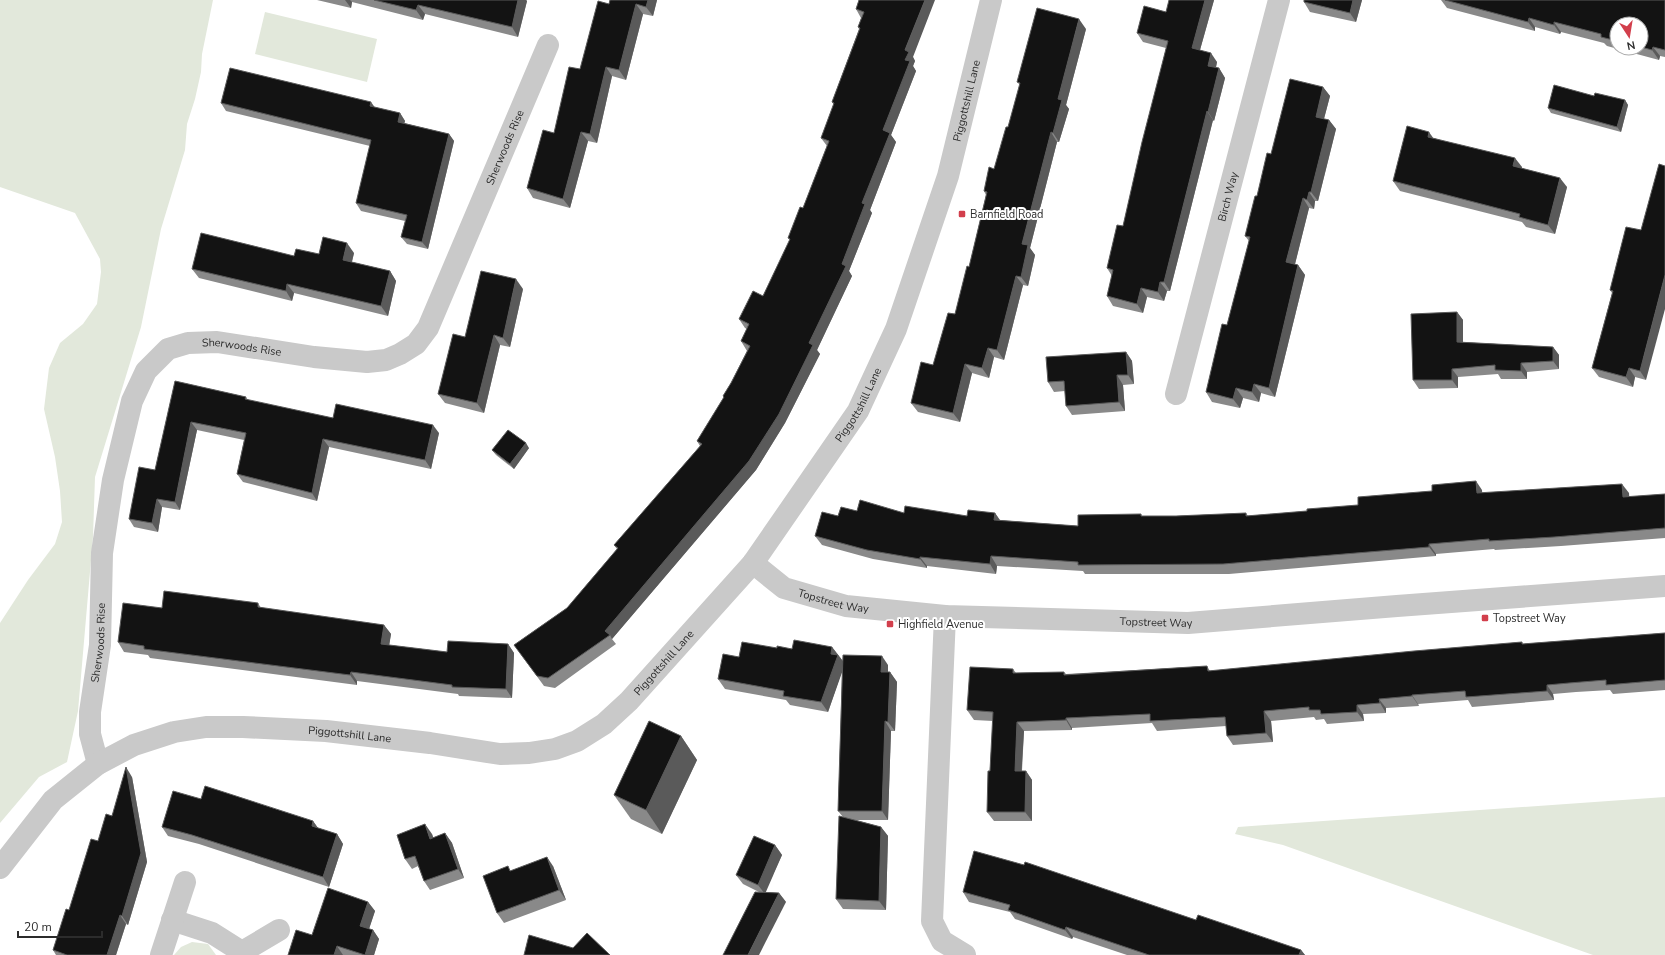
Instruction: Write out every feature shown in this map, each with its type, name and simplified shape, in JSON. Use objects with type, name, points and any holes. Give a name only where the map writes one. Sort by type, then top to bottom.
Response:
[{"type":"street","name":"Piggottshill Lane","points":[[0,868],[53,800],[98,764],[134,746],[167,734],[206,727],[243,727],[326,731],[430,743],[500,754],[529,753],[555,749],[577,741],[604,724],[619,710],[753,563],[858,411],[896,329],[948,176],[991,0]]},
{"type":"street","name":"Birch Way","points":[[1176,394],[1279,0]]},
{"type":"street","name":"Sherwoods Rise","points":[[98,764],[90,734],[90,712],[100,645],[102,553],[113,480],[132,400],[146,371],[168,349],[188,343],[217,342],[314,357],[367,362],[386,360],[400,354],[416,344],[428,328],[548,45]]},
{"type":"street","name":"Topstreet Way","points":[[753,563],[784,588],[846,606],[945,616],[1188,623],[1390,606],[1665,586]]},
{"type":"street","points":[[945,616],[932,921],[942,941],[965,955]]},
{"type":"street","points":[[161,955],[185,882]]},
{"type":"street","points":[[172,920],[212,933],[242,954],[280,930]]},
{"type":"shaded area","points":[[0,0],[213,0],[202,54],[201,72],[195,99],[187,124],[185,150],[161,229],[141,327],[95,477],[93,537],[78,711],[67,762],[39,777],[0,823],[0,623],[28,580],[55,544],[62,522],[60,491],[55,457],[44,409],[49,368],[60,343],[83,324],[97,304],[101,272],[100,259],[75,213],[0,187]]},
{"type":"shaded area","points":[[265,12],[377,39],[367,82],[255,54]]},
{"type":"shaded area","points":[[1665,797],[1665,955],[1593,955],[1283,845],[1235,834],[1238,827]]},
{"type":"shaded area","points":[[192,942],[208,944],[216,955],[174,955],[181,947]]},
{"type":"building","points":[[374,0],[518,0],[512,27],[418,5],[416,10]]},
{"type":"building","points":[[610,0],[648,0],[646,7],[636,4],[619,70],[606,67],[590,134],[581,132],[563,199],[527,188],[543,130],[554,133],[569,67],[580,69],[598,1],[609,4]]},
{"type":"building","points":[[859,0],[925,0],[905,50],[909,52],[905,60],[910,61],[883,130],[890,133],[862,203],[865,204],[842,264],[846,266],[809,343],[813,345],[779,414],[749,461],[605,631],[610,635],[548,678],[537,676],[514,645],[567,608],[618,548],[614,545],[702,444],[697,441],[724,397],[723,396],[750,346],[741,341],[749,324],[739,319],[753,291],[763,296],[790,239],[788,238],[800,207],[803,208],[829,141],[821,138],[834,103],[832,102],[860,28],[858,27],[864,12],[856,9]]},
{"type":"building","points":[[1169,0],[1205,0],[1192,48],[1211,53],[1208,66],[1219,68],[1164,282],[1160,282],[1158,292],[1141,288],[1137,304],[1107,296],[1113,270],[1107,268],[1117,225],[1123,226],[1142,142],[1168,41],[1137,33],[1144,6],[1166,12]]},
{"type":"building","points":[[1304,0],[1353,0],[1350,13],[1304,2]]},
{"type":"building","points":[[1445,0],[1665,0],[1665,50],[1653,47],[1652,50],[1649,49],[1649,16],[1609,16],[1609,39],[1601,37],[1601,34],[1554,22],[1554,25],[1529,18],[1528,22]]},
{"type":"building","points":[[1037,8],[1079,19],[1058,99],[1062,100],[1053,133],[1051,132],[1022,244],[1028,245],[1021,277],[1016,276],[997,350],[988,348],[982,368],[965,364],[953,413],[911,403],[921,362],[933,365],[948,313],[955,314],[967,266],[969,267],[987,192],[984,191],[989,167],[994,169],[1006,127],[1008,127],[1020,83],[1017,82]]},
{"type":"building","points":[[230,68],[371,102],[370,106],[400,113],[398,122],[449,134],[422,242],[401,237],[407,215],[356,203],[371,140],[221,103]]},
{"type":"building","points":[[1290,79],[1323,87],[1316,117],[1329,120],[1311,192],[1309,192],[1307,200],[1303,198],[1286,262],[1298,265],[1269,388],[1254,384],[1252,392],[1236,388],[1233,399],[1206,392],[1222,324],[1227,325],[1250,237],[1245,236],[1255,196],[1257,196],[1267,153],[1271,154]]},
{"type":"building","points":[[1554,85],[1594,96],[1595,93],[1625,100],[1617,127],[1548,108]]},
{"type":"building","points":[[1407,126],[1429,132],[1428,137],[1515,158],[1513,166],[1560,178],[1548,225],[1519,217],[1520,214],[1393,181]]},
{"type":"building","points":[[1659,164],[1665,166],[1665,275],[1640,371],[1629,368],[1626,377],[1592,368],[1613,291],[1610,290],[1626,227],[1641,230]]},
{"type":"building","points":[[201,233],[294,256],[296,249],[319,254],[323,237],[347,243],[343,260],[390,271],[381,306],[287,284],[286,291],[192,269]]},
{"type":"building","points":[[481,271],[516,279],[503,338],[494,335],[477,403],[438,394],[453,334],[465,337]]},
{"type":"building","points":[[1457,312],[1457,342],[1553,347],[1553,361],[1521,363],[1521,371],[1495,370],[1495,365],[1452,369],[1452,380],[1413,380],[1411,314]]},
{"type":"building","points":[[1126,352],[1128,375],[1117,375],[1119,402],[1066,406],[1064,381],[1048,382],[1046,357]]},
{"type":"building","points":[[175,381],[246,397],[245,399],[333,418],[336,404],[433,425],[425,460],[323,439],[312,493],[237,474],[246,433],[191,422],[175,502],[157,499],[152,523],[129,519],[139,467],[155,470]]},
{"type":"building","points":[[508,430],[526,443],[510,464],[492,450]]},
{"type":"building","points":[[1476,481],[1477,493],[1622,484],[1623,497],[1665,494],[1665,528],[1554,537],[1489,541],[1489,539],[1429,544],[1429,547],[1223,564],[1078,565],[1078,562],[991,556],[990,564],[920,557],[920,559],[867,550],[815,536],[822,512],[838,516],[841,507],[857,511],[860,500],[904,513],[905,506],[967,516],[968,510],[995,513],[994,520],[1078,526],[1078,515],[1141,514],[1141,516],[1176,516],[1246,513],[1246,516],[1307,511],[1307,509],[1358,505],[1358,497],[1432,491],[1432,485]]},
{"type":"building","points":[[164,591],[258,603],[258,607],[384,625],[381,644],[447,652],[448,641],[508,644],[506,689],[452,687],[452,685],[351,672],[350,675],[144,649],[144,646],[118,642],[123,603],[162,608]]},
{"type":"building","points":[[1665,633],[1665,680],[1606,685],[1606,680],[1569,683],[1547,685],[1547,691],[1466,697],[1465,691],[1412,695],[1379,699],[1380,703],[1357,705],[1357,712],[1321,714],[1320,710],[1309,710],[1309,707],[1264,711],[1266,733],[1227,736],[1225,717],[1150,721],[1150,714],[1017,722],[1015,771],[1026,771],[1025,812],[987,812],[988,771],[990,771],[993,712],[967,710],[970,667],[1013,669],[1013,673],[1064,672],[1064,675],[1207,666],[1208,671],[1522,642],[1522,644]]},
{"type":"building","points":[[794,640],[832,647],[831,654],[838,655],[821,702],[783,696],[784,691],[718,679],[723,654],[739,657],[742,642],[792,649]]},
{"type":"building","points":[[843,655],[882,656],[881,672],[890,672],[888,722],[885,721],[882,811],[838,811]]},
{"type":"building","points":[[649,721],[681,736],[646,810],[614,795]]},
{"type":"building","points":[[126,767],[141,853],[122,916],[120,915],[107,955],[67,955],[53,950],[66,909],[69,910],[91,839],[98,841],[106,814],[112,816]]},
{"type":"building","points":[[205,786],[313,821],[312,826],[337,834],[323,877],[192,835],[162,827],[173,791],[201,799]]},
{"type":"building","points":[[839,816],[881,827],[879,901],[836,899]]},
{"type":"building","points":[[425,824],[430,839],[445,833],[458,869],[424,881],[415,856],[405,859],[397,835]]},
{"type":"building","points":[[754,836],[775,845],[758,885],[736,875]]},
{"type":"building","points":[[974,851],[1024,865],[1025,862],[1196,920],[1198,915],[1301,950],[1299,955],[1149,955],[1066,927],[1065,930],[1008,910],[1010,905],[963,892]]},
{"type":"building","points":[[547,857],[559,890],[497,913],[483,876],[508,866],[510,871]]},
{"type":"building","points":[[328,888],[368,902],[360,926],[373,930],[365,955],[337,946],[334,955],[288,955],[296,930],[312,935]]},
{"type":"building","points":[[755,892],[779,893],[748,955],[723,955]]},
{"type":"building","points":[[587,933],[610,955],[524,955],[529,935],[573,948]]},
{"type":"place","name":"Barnfield Road","points":[[962,214]]},
{"type":"place","name":"Topstreet Way","points":[[1485,618]]},
{"type":"place","name":"Highfield Avenue","points":[[890,624]]}]
